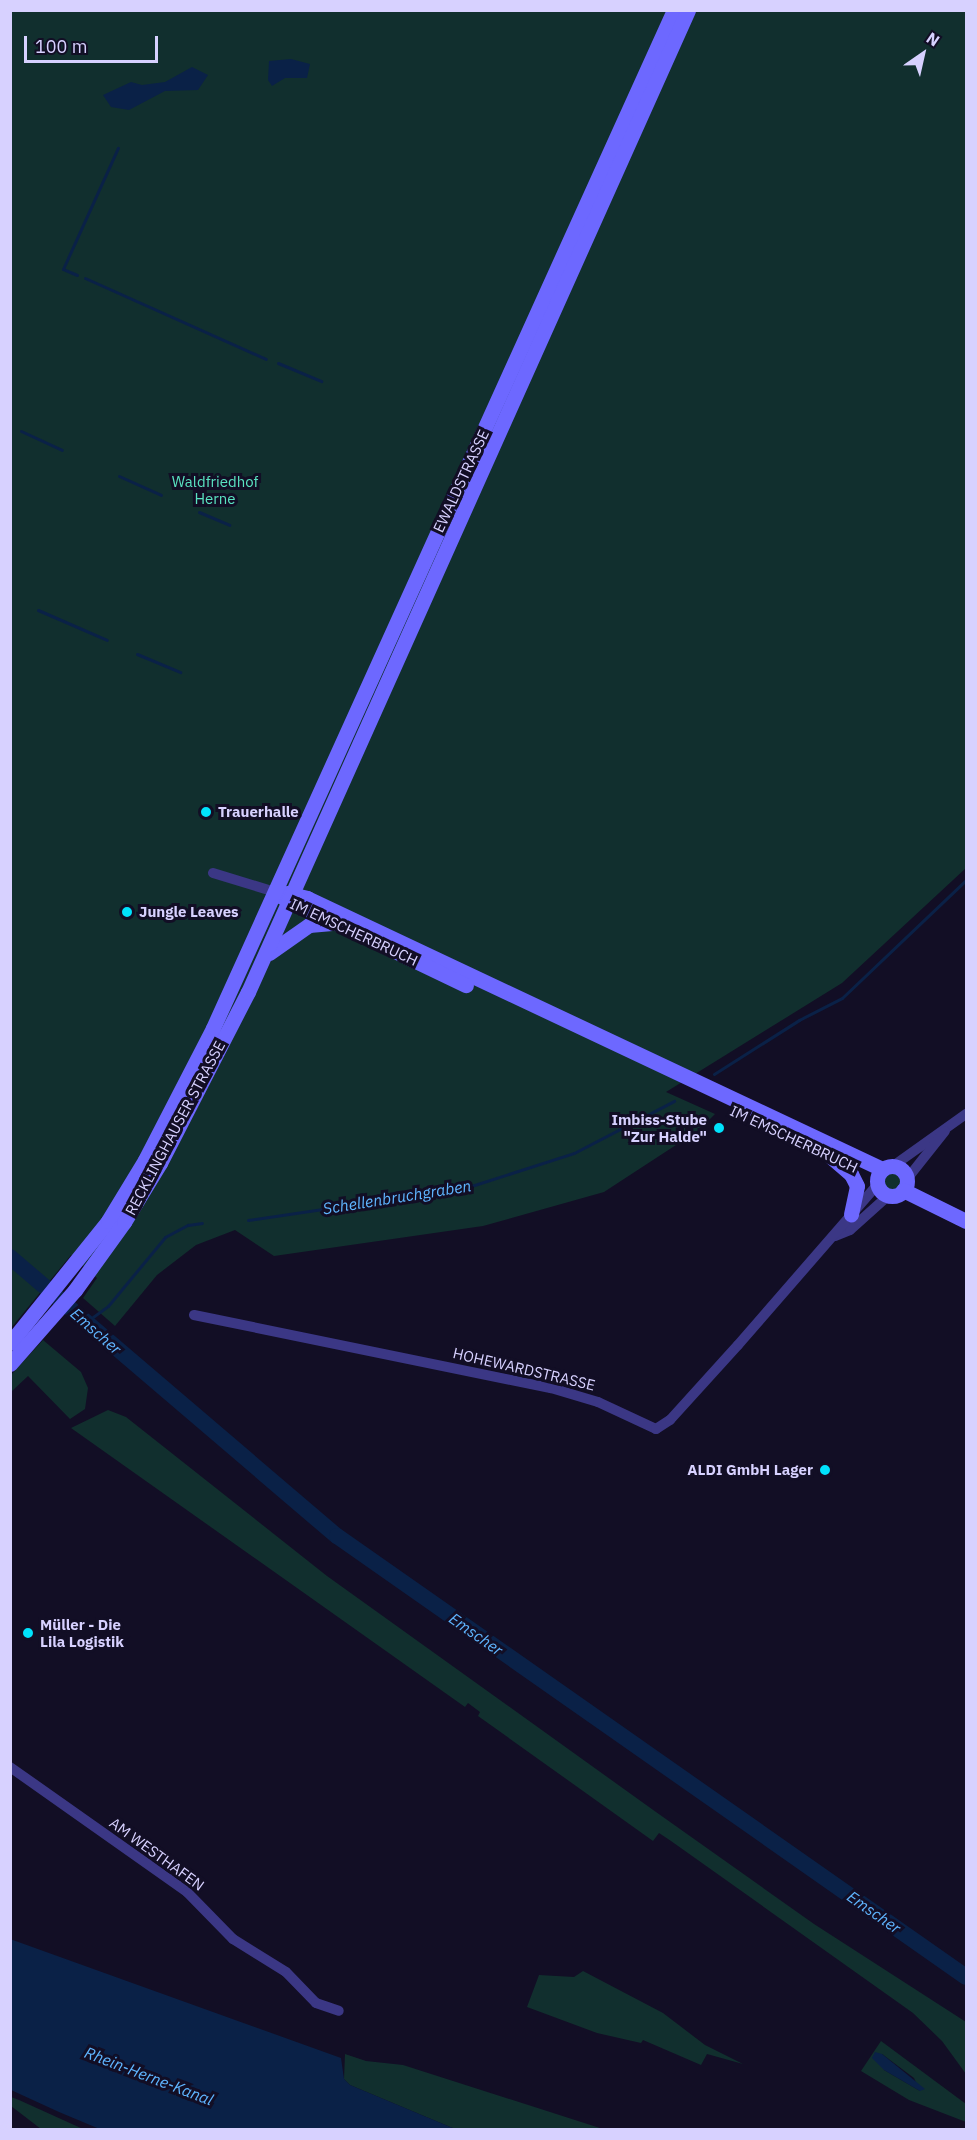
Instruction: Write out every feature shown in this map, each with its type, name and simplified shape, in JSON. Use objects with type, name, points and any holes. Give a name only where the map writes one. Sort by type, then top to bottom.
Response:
[{"type":"main road","name":"EWALDSTRASSE","points":[[275,892],[674,10]]},
{"type":"main road","name":"EWALDSTRASSE","points":[[292,898],[688,10]]},
{"type":"main road","name":"IM EMSCHERBRUCH","points":[[275,892],[892,1181],[966,1221]]},
{"type":"main road","name":"RECKLINGHAUSER STRASSE","points":[[69,1285],[145,1160],[213,1028],[275,892]]},
{"type":"main road","name":"IM EMSCHERBRUCH","points":[[292,898],[332,923],[830,1156],[966,1210]]},
{"type":"main road","name":"RECKLINGHAUSER STRASSE","points":[[10,1365],[69,1285],[124,1222],[160,1163],[292,898]]},
{"type":"main road","points":[[265,956],[309,925],[332,923]]},
{"type":"main road","points":[[830,1156],[850,1174],[856,1186],[851,1214]]},
{"type":"main road","name":"RECKLINGHAUSER STRASSE","points":[[10,1344],[46,1314]]},
{"type":"street","points":[[213,873],[275,892]]},
{"type":"street","name":"HOHEWARDSTRASSE","points":[[194,1315],[551,1388],[598,1401],[656,1429],[670,1420],[851,1214],[892,1181],[966,1114]]},
{"type":"street","name":"HOHEWARDSTRASSE","points":[[834,1236],[850,1230],[892,1181],[947,1129]]},
{"type":"street","name":"AM WESTHAFEN","points":[[10,1767],[187,1892],[233,1939],[286,1972],[316,2003],[339,2012]]},
{"type":"green space","name":"Waldfriedhof Herne","points":[[11,11],[966,11],[966,868],[842,983],[666,1092],[715,1114],[699,1130],[604,1192],[483,1226],[274,1256],[235,1230],[196,1245],[157,1275],[115,1326],[83,1298],[97,1278],[71,1255],[11,1328]]},
{"type":"green space","points":[[892,1172],[898,1175],[901,1181],[898,1187],[892,1190],[886,1187],[883,1181],[886,1175]]},
{"type":"green space","points":[[43,1340],[81,1372],[88,1388],[85,1409],[70,1419],[28,1376],[11,1392],[11,1375]]},
{"type":"green space","points":[[108,1410],[126,1417],[327,1576],[656,1812],[814,1924],[966,2022],[966,2074],[942,2041],[913,2013],[659,1833],[653,1841],[478,1716],[480,1712],[468,1703],[465,1707],[71,1428]]},
{"type":"green space","points":[[583,1971],[663,2013],[705,2045],[743,2064],[707,2054],[701,2065],[643,2040],[641,2043],[597,2033],[527,2007],[539,1975],[574,1977]]},
{"type":"green space","points":[[881,2041],[966,2104],[966,2122],[909,2100],[861,2071]],"holes":[[[882,2054],[914,2078],[920,2091],[884,2070]]]},
{"type":"green space","points":[[345,2054],[366,2061],[403,2065],[603,2129],[455,2129],[350,2085],[344,2079]]},
{"type":"green space","points":[[11,2097],[83,2129],[41,2129],[11,2106]]},
{"type":"water","points":[[291,59],[310,64],[307,78],[285,78],[272,86],[268,80],[269,61]]},
{"type":"water","points":[[192,67],[208,75],[198,90],[165,91],[129,110],[111,107],[103,95],[131,82],[142,85],[165,82]]},
{"type":"water","name":"Rhein-Herne-Kanal","points":[[10,1939],[341,2058],[344,2079],[350,2085],[455,2129],[102,2130],[59,2112],[11,2090]]},
{"type":"water","points":[[875,2052],[882,2054],[925,2089],[920,2091],[884,2070],[872,2058]]},
{"type":"waterway","points":[[77,275],[63,269],[118,148]]},
{"type":"waterway","points":[[85,278],[266,359]]},
{"type":"waterway","points":[[278,363],[321,381]]},
{"type":"waterway","points":[[21,431],[62,450]]},
{"type":"waterway","points":[[119,476],[161,495]]},
{"type":"waterway","points":[[199,512],[229,525]]},
{"type":"waterway","points":[[38,610],[107,640]]},
{"type":"waterway","points":[[137,654],[180,672]]},
{"type":"waterway","name":"Schellenbruchgraben","points":[[714,1074],[799,1020],[842,998],[966,880]]},
{"type":"waterway","name":"Schellenbruchgraben","points":[[248,1220],[465,1188],[574,1153],[674,1101]]},
{"type":"waterway","name":"Schellenbruchgraben","points":[[86,1322],[108,1306],[165,1237],[188,1225],[202,1223]]},
{"type":"waterway","name":"Emscher","points":[[10,1257],[337,1536],[966,1977]]},
{"type":"place","name":"Trauerhalle","points":[[206,812]]},
{"type":"place","name":"Jungle Leaves","points":[[127,912]]},
{"type":"place","name":"Imbiss-Stube \"Zur Halde\"","points":[[719,1128]]},
{"type":"place","name":"ALDI GmbH Lager","points":[[825,1470]]},
{"type":"place","name":"Müller - Die Lila Logistik","points":[[28,1633]]}]
